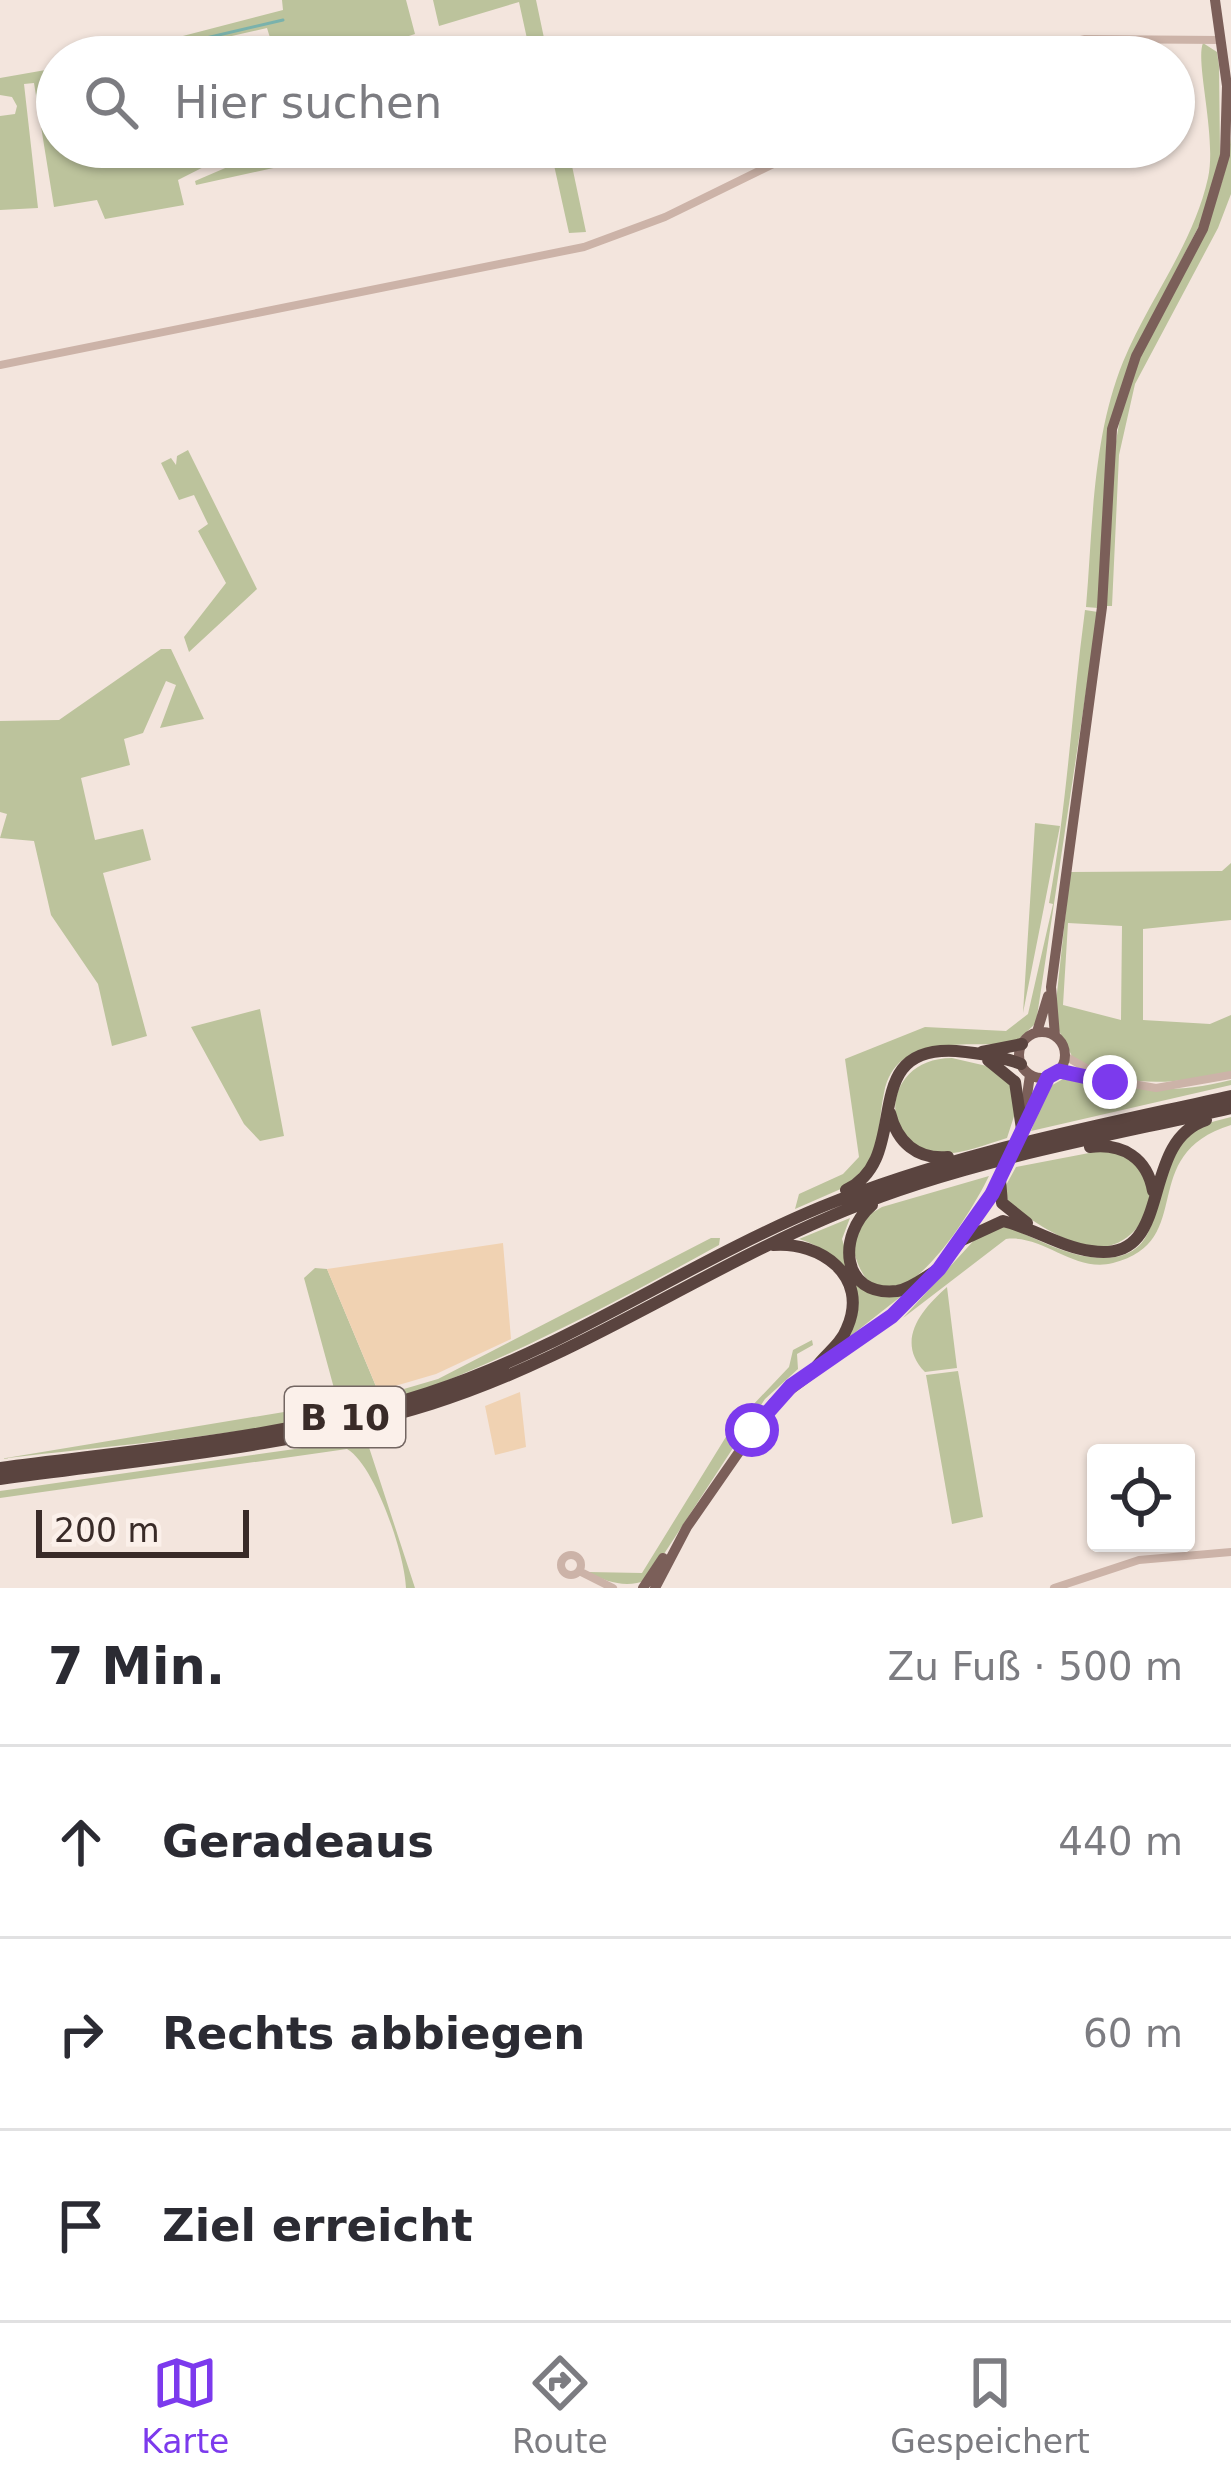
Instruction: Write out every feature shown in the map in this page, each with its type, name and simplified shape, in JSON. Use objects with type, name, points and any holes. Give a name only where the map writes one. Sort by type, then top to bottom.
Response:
[{"type":"highway","points":[[820,1208],[859,1184],[875,1166],[895,1079],[917,1058],[1022,1044]]},
{"type":"highway","points":[[976,1053],[1026,1069]]},
{"type":"highway","points":[[976,1053],[1015,1082],[1022,1131]]},
{"type":"highway","points":[[964,1239],[996,1221],[1033,1228],[1087,1251],[1112,1251],[1139,1236],[1154,1207],[1172,1143],[1191,1125],[1230,1104]]},
{"type":"highway","name":"B 10","points":[[0,1479],[282,1441],[430,1404],[580,1344],[766,1245],[882,1196],[1230,1104]]},
{"type":"highway","name":"B 10","points":[[0,1468],[279,1430],[426,1394],[555,1342],[820,1208],[985,1153],[1230,1104]]},
{"type":"highway","points":[[888,1105],[898,1134],[922,1155],[985,1153]]},
{"type":"highway","points":[[1059,1147],[1112,1146],[1132,1154],[1150,1176],[1154,1207]]},
{"type":"highway","points":[[1002,1177],[1002,1203],[1033,1228]]},
{"type":"highway","points":[[882,1196],[850,1229],[847,1249],[854,1271],[871,1286],[895,1292],[939,1269]]},
{"type":"highway","points":[[766,1245],[818,1250],[849,1284],[848,1327],[817,1366]]},
{"type":"main road","points":[[643,1588],[773,1403],[817,1366],[892,1316],[964,1239],[1065,1056],[1055,1036],[1052,987],[1099,631],[1112,429],[1136,356],[1195,248],[1219,185],[1228,116],[1215,0]]},
{"type":"main road","points":[[1022,1131],[1026,1069],[1022,1044],[1036,1032],[1052,987]]},
{"type":"main road","points":[[1036,1032],[1055,1036]]},
{"type":"main road","points":[[1026,1069],[1053,1074]]},
{"type":"main road","points":[[658,1588],[687,1528]]},
{"type":"street","points":[[1195,40],[1221,40]]},
{"type":"street","points":[[0,365],[584,247],[665,218],[766,168]]},
{"type":"street","points":[[1065,1056],[1110,1082]]},
{"type":"street","points":[[1053,1074],[1166,1088],[1231,1075]]},
{"type":"street","points":[[1054,1588],[1139,1560],[1231,1552]]},
{"type":"street","points":[[579,1571],[613,1588]]},
{"type":"green space","points":[[282,0],[406,0],[415,34],[270,36],[267,28],[232,36],[183,36],[283,10]]},
{"type":"green space","points":[[433,0],[536,0],[544,36],[526,36],[519,2],[439,26]]},
{"type":"green space","points":[[1203,43],[1217,52],[1220,155],[1205,214],[1130,360],[1107,436],[1098,608],[1086,607],[1096,483],[1113,391],[1192,226],[1208,178]]},
{"type":"green space","points":[[36,72],[36,95],[34,83],[24,84],[38,208],[0,210],[0,116],[15,114],[17,106],[12,97],[0,95],[0,78]]},
{"type":"green space","points":[[1231,137],[1231,194],[1218,228],[1135,384],[1119,455],[1112,606],[1106,606],[1111,490],[1124,404],[1144,346],[1216,201]]},
{"type":"green space","points":[[48,168],[202,168],[178,180],[184,205],[105,219],[97,200],[54,207]]},
{"type":"green space","points":[[225,168],[274,168],[196,185],[195,181]]},
{"type":"green space","points":[[555,168],[572,168],[586,232],[569,233]]},
{"type":"green space","points":[[188,450],[257,589],[189,652],[184,637],[226,583],[198,531],[208,524],[194,495],[179,500],[161,463],[171,458],[176,465],[177,456]]},
{"type":"green space","points":[[1085,610],[1098,612],[1036,1023],[1015,1043],[937,1047],[903,1060],[891,1073],[884,1093],[874,1160],[843,1188],[795,1209],[799,1194],[843,1174],[859,1157],[845,1059],[925,1027],[1006,1031],[1028,1014],[1053,904],[1049,903]]},
{"type":"green space","points":[[161,649],[171,649],[204,719],[160,728],[176,685],[166,681],[143,733],[124,739],[130,765],[81,778],[95,840],[143,829],[151,860],[103,873],[147,1036],[112,1046],[98,984],[51,915],[34,841],[0,838],[7,814],[0,812],[0,721],[59,720]]},
{"type":"green space","points":[[1035,823],[1060,826],[1023,1013]]},
{"type":"green space","points":[[1231,863],[1231,920],[1143,929],[1143,1020],[1210,1024],[1231,1015],[1231,1072],[1151,1082],[1114,1076],[1074,1060],[1054,1021],[1070,872],[1222,871]],"holes":[[[1068,923],[1122,926],[1121,1020],[1063,1005]]]},
{"type":"green space","points":[[260,1009],[284,1136],[260,1141],[244,1124],[191,1027]]},
{"type":"green space","points":[[952,1058],[991,1067],[1012,1085],[1017,1107],[1007,1138],[967,1151],[921,1150],[906,1139],[898,1124],[899,1088],[910,1073],[928,1062]]},
{"type":"green space","points":[[1063,1079],[1147,1089],[1231,1080],[1231,1085],[1031,1131],[1047,1088]]},
{"type":"green space","points":[[1231,1117],[1231,1125],[1202,1139],[1184,1156],[1163,1218],[1139,1252],[1099,1265],[1033,1242],[1006,1239],[903,1318],[977,1237],[1004,1225],[1080,1255],[1117,1257],[1135,1250],[1153,1220],[1166,1163],[1175,1146],[1193,1130]]},
{"type":"green space","points":[[1110,1149],[1135,1163],[1149,1190],[1143,1218],[1123,1240],[1109,1246],[1082,1245],[1009,1205],[1005,1187],[1016,1167]]},
{"type":"green space","points":[[989,1176],[962,1223],[922,1272],[900,1286],[880,1289],[863,1275],[851,1240],[865,1217],[882,1207]]},
{"type":"green space","points":[[850,1218],[842,1239],[855,1279],[904,1294],[848,1338],[844,1276],[829,1255],[799,1239]]},
{"type":"green space","points":[[711,1238],[720,1238],[719,1245],[582,1318],[477,1368],[392,1400],[224,1433],[0,1459],[338,1403],[304,1278],[315,1268],[327,1269],[380,1396],[438,1379]]},
{"type":"green space","points":[[947,1287],[957,1368],[925,1372],[912,1349],[915,1326]]},
{"type":"green space","points":[[812,1340],[813,1345],[797,1354],[798,1369],[765,1399],[647,1580],[618,1583],[588,1572],[642,1573],[732,1427],[789,1367],[793,1350]]},
{"type":"green space","points":[[958,1371],[983,1517],[952,1524],[926,1375]]},
{"type":"green space","points":[[364,1432],[415,1588],[406,1588],[378,1491],[347,1449],[0,1498],[0,1491],[302,1448]]},
{"type":"sand","points":[[503,1243],[511,1339],[436,1374],[378,1391],[327,1269]]},
{"type":"sand","points":[[520,1392],[526,1447],[495,1455],[485,1406]]},
{"type":"waterway","points":[[215,36],[283,20]]},
{"type":"route","points":[[752,1430],[791,1386],[892,1316],[939,1269],[992,1194],[1048,1077],[1059,1071],[1110,1082]]}]
